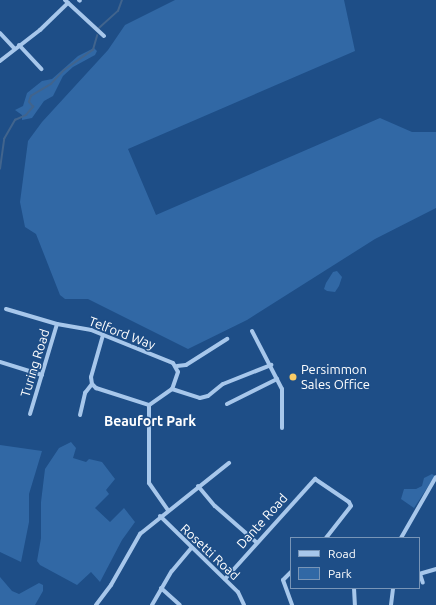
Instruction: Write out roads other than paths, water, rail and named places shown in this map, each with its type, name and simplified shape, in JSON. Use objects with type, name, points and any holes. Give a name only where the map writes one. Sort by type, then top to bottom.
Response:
[{"type":"street","points":[[0,61],[14,48],[40,30],[67,1],[104,36]]},
{"type":"street","points":[[0,34],[14,48]]},
{"type":"street","points":[[19,45],[41,69]]},
{"type":"street","name":"Turing Road","points":[[6,309],[57,324],[30,414]]},
{"type":"street","name":"Telford Way","points":[[57,324],[91,330],[177,366]]},
{"type":"street","points":[[252,331],[271,365],[282,389],[282,428]]},
{"type":"street","points":[[103,335],[90,377],[92,384],[96,388],[150,405]]},
{"type":"street","points":[[150,405],[172,389],[178,372],[177,366],[186,365],[227,339]]},
{"type":"street","points":[[0,362],[42,375]]},
{"type":"street","points":[[172,389],[200,398],[208,396],[223,384],[271,365]]},
{"type":"street","points":[[227,404],[277,379]]},
{"type":"street","points":[[80,415],[85,393],[92,384]]},
{"type":"street","points":[[150,405],[149,483],[168,510]]},
{"type":"street","points":[[96,605],[111,585],[137,538],[160,516],[229,463]]},
{"type":"street","points":[[402,537],[436,477]]},
{"type":"street","name":"Dante Road","points":[[225,579],[256,542],[315,479],[349,502],[350,510],[327,537]]},
{"type":"street","points":[[198,486],[215,506],[256,542]]},
{"type":"street","name":"Rosetti Road","points":[[160,516],[191,548],[238,592],[244,605]]},
{"type":"street","points":[[152,605],[161,588],[191,548]]},
{"type":"street","points":[[420,574],[436,569]]},
{"type":"street","points":[[290,573],[283,580],[292,605]]},
{"type":"street","points":[[420,576],[423,583]]},
{"type":"street","points":[[161,588],[180,605]]},
{"type":"street","points":[[354,589],[355,605]]},
{"type":"street","points":[[391,605],[393,589]]},
{"type":"waterway","points":[[99,28],[118,11],[122,0]]},
{"type":"waterway","points":[[0,169],[4,139],[15,120],[26,115],[33,107],[29,102],[31,96],[51,84],[64,70],[93,50],[97,36]]},
{"type":"place","name":"Persimmon Sales Office","points":[[293,377]]},
{"type":"district","name":"Beaufort Park","points":[[150,421]]}]
